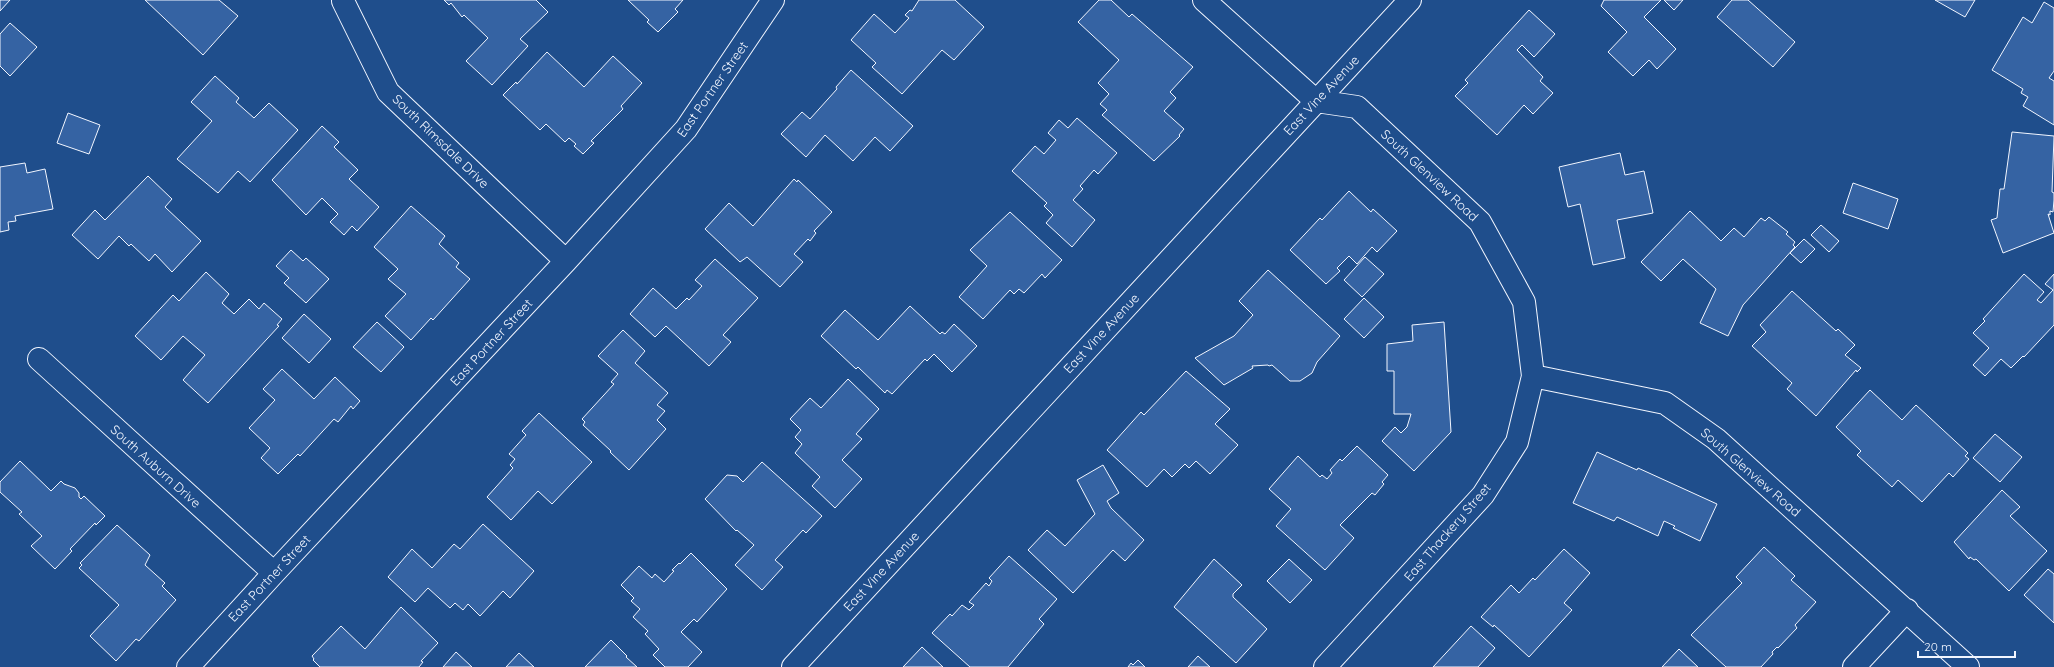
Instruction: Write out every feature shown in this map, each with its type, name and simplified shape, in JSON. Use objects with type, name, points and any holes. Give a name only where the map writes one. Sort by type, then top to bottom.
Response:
[{"type":"street","name":"East Portner Street","points":[[188,667],[566,261],[686,129],[773,0]]},
{"type":"street","points":[[1204,0],[1316,101]]},
{"type":"street","name":"East Vine Avenue","points":[[793,667],[1410,0]]},
{"type":"street","name":"South Rimsdale Drive","points":[[343,1],[388,92],[566,261]]},
{"type":"street","name":"South Glenview Road","points":[[1316,101],[1357,107],[1480,222],[1524,302],[1533,376],[1665,403],[1716,439],[1907,610],[1968,667]]},
{"type":"street","name":"South Auburn Drive","points":[[39,359],[274,573]]},
{"type":"street","name":"East Thackery Street","points":[[1325,667],[1483,495],[1517,442],[1533,376]]},
{"type":"street","points":[[1854,667],[1907,610]]},
{"type":"building","points":[[0,0],[10,0],[0,11]]},
{"type":"building","points":[[145,0],[219,0],[238,16],[203,55]]},
{"type":"building","points":[[444,0],[536,0],[548,12],[520,39],[528,46],[492,85],[466,61],[488,38],[464,15],[462,17],[451,3],[449,5]]},
{"type":"building","points":[[628,0],[683,0],[675,9],[678,12],[658,32],[647,22],[649,20]]},
{"type":"building","points":[[919,0],[955,0],[984,27],[954,60],[942,50],[902,94],[872,67],[876,63],[851,40],[874,14],[895,33],[909,18],[905,15],[910,10],[912,11]]},
{"type":"building","points":[[1099,0],[1111,0],[1129,17],[1132,14],[1193,67],[1170,92],[1176,98],[1164,111],[1184,129],[1179,135],[1180,136],[1154,161],[1102,115],[1107,110],[1100,104],[1109,94],[1098,83],[1119,60],[1078,22]]},
{"type":"building","points":[[1604,0],[1661,0],[1644,17],[1676,49],[1657,69],[1649,60],[1633,76],[1608,52],[1627,32],[1601,6]]},
{"type":"building","points":[[1664,0],[1683,0],[1674,10]]},
{"type":"building","points":[[1732,0],[1748,0],[1795,42],[1773,67],[1717,17]]},
{"type":"building","points":[[1935,0],[1975,0],[1965,17]]},
{"type":"building","points":[[2044,2],[2054,8],[2054,71],[2049,78],[2054,81],[2054,125],[2023,106],[2028,97],[2021,93],[2023,89],[1992,70],[2023,17],[2032,23]]},
{"type":"building","points":[[1529,10],[1555,34],[1534,57],[1522,45],[1517,50],[1543,77],[1540,81],[1553,93],[1533,114],[1524,105],[1497,135],[1455,96],[1468,83],[1465,80]]},
{"type":"building","points":[[10,23],[37,47],[10,76],[0,66],[0,34]]},
{"type":"building","points":[[547,52],[584,87],[613,56],[642,83],[621,106],[623,109],[591,141],[594,143],[583,154],[574,146],[576,144],[569,138],[565,142],[546,124],[540,130],[503,95],[516,82],[517,84]]},
{"type":"building","points":[[851,70],[913,126],[890,151],[875,137],[853,161],[825,135],[806,157],[781,134],[802,112],[810,119],[837,89],[836,87]]},
{"type":"building","points":[[215,76],[239,98],[236,102],[254,118],[269,103],[298,130],[250,182],[238,171],[218,193],[177,159],[212,121],[191,102]]},
{"type":"building","points":[[68,113],[100,125],[89,154],[57,143]]},
{"type":"building","points":[[1077,118],[1117,153],[1098,174],[1094,170],[1080,186],[1083,189],[1073,200],[1095,220],[1072,247],[1046,223],[1053,215],[1044,206],[1047,203],[1012,171],[1035,146],[1044,154],[1056,140],[1048,133],[1059,120],[1068,128]]},
{"type":"building","points":[[322,126],[339,142],[334,147],[358,170],[349,179],[379,207],[357,231],[352,226],[344,235],[330,222],[338,214],[322,198],[306,215],[272,180]]},
{"type":"building","points":[[2012,132],[2054,136],[2052,192],[2054,193],[2054,200],[2053,212],[2050,211],[2050,215],[2048,214],[2054,233],[2003,253],[1991,220],[1997,218],[2000,189],[2004,189]]},
{"type":"building","points":[[1620,153],[1625,175],[1644,171],[1653,213],[1617,220],[1625,258],[1593,265],[1580,204],[1568,207],[1559,167]]},
{"type":"building","points":[[25,163],[27,173],[45,169],[53,209],[15,216],[16,221],[8,222],[9,230],[0,232],[0,167]]},
{"type":"building","points":[[148,176],[172,199],[165,207],[201,241],[172,272],[155,254],[149,261],[131,244],[129,246],[119,236],[98,259],[72,235],[95,210],[105,220]]},
{"type":"building","points":[[794,179],[797,182],[798,180],[832,212],[814,231],[816,233],[810,241],[808,239],[794,254],[803,262],[780,287],[747,257],[740,262],[705,229],[729,203],[753,226]]},
{"type":"building","points":[[1853,183],[1898,199],[1888,229],[1843,213]]},
{"type":"building","points":[[1349,191],[1371,212],[1373,209],[1397,231],[1377,252],[1372,247],[1357,264],[1349,256],[1337,268],[1340,271],[1326,284],[1290,250],[1320,218],[1322,220]]},
{"type":"building","points":[[411,206],[445,236],[439,244],[459,263],[456,267],[470,279],[433,320],[431,318],[411,340],[385,316],[406,294],[388,279],[398,269],[374,247]]},
{"type":"building","points":[[1690,211],[1721,241],[1734,228],[1744,237],[1761,218],[1765,221],[1769,217],[1788,232],[1786,234],[1795,242],[1793,245],[1795,247],[1743,305],[1728,336],[1700,323],[1716,289],[1683,259],[1661,281],[1641,262]]},
{"type":"building","points":[[1010,212],[1062,260],[1045,278],[1042,274],[1024,293],[1019,289],[1014,294],[1010,290],[983,319],[959,297],[987,266],[970,250]]},
{"type":"building","points":[[1821,225],[1839,241],[1829,252],[1811,235]]},
{"type":"building","points":[[1804,239],[1815,249],[1801,263],[1790,253]]},
{"type":"building","points":[[291,250],[303,261],[306,258],[329,279],[306,303],[284,283],[289,278],[276,266]]},
{"type":"building","points":[[1365,257],[1384,274],[1362,297],[1344,280]]},
{"type":"building","points":[[715,259],[758,298],[723,335],[731,342],[709,366],[666,326],[655,337],[630,314],[653,288],[676,309],[687,298],[689,300],[702,286],[695,280]]},
{"type":"building","points":[[1268,270],[1340,336],[1317,362],[1312,373],[1300,381],[1290,381],[1272,365],[1268,365],[1252,366],[1253,368],[1224,385],[1195,358],[1234,336],[1253,315],[1239,301]]},
{"type":"building","points":[[206,272],[229,294],[222,303],[234,314],[249,299],[259,309],[264,303],[282,319],[277,325],[279,326],[208,403],[183,380],[205,355],[183,336],[161,360],[135,336],[173,295],[179,301]]},
{"type":"building","points":[[2024,274],[2044,292],[2037,300],[2041,303],[2053,290],[2045,284],[2054,274],[2054,325],[2024,357],[2023,356],[2011,368],[2001,359],[1985,376],[1973,365],[1989,348],[1973,333],[1985,321],[1983,319]]},
{"type":"building","points":[[1792,291],[1836,331],[1838,329],[1855,345],[1845,355],[1861,368],[1857,372],[1856,370],[1816,416],[1787,389],[1792,383],[1752,346],[1766,332],[1760,325]]},
{"type":"building","points":[[1364,298],[1384,317],[1364,338],[1344,319]]},
{"type":"building","points":[[910,306],[940,334],[942,332],[945,334],[954,324],[977,346],[952,372],[934,354],[927,361],[925,359],[892,394],[887,390],[885,393],[858,367],[856,369],[821,336],[845,310],[878,340]]},
{"type":"building","points":[[304,314],[331,339],[309,363],[282,338]]},
{"type":"building","points":[[377,322],[404,347],[381,372],[353,347]]},
{"type":"building","points":[[1444,322],[1451,432],[1414,471],[1382,441],[1395,427],[1401,433],[1407,427],[1411,414],[1394,414],[1394,371],[1387,371],[1387,344],[1413,341],[1412,325]]},
{"type":"building","points":[[623,330],[645,351],[635,363],[668,393],[657,405],[665,411],[657,420],[666,429],[629,470],[583,425],[585,422],[582,419],[614,384],[611,382],[618,374],[598,356]]},
{"type":"building","points":[[282,369],[314,399],[335,377],[360,401],[353,409],[351,406],[338,422],[334,419],[300,456],[298,454],[278,474],[261,458],[270,448],[249,428],[275,400],[263,389]]},
{"type":"building","points":[[1186,371],[1230,409],[1215,424],[1238,445],[1210,474],[1196,461],[1189,468],[1185,464],[1172,477],[1164,469],[1147,487],[1107,450],[1141,412],[1144,415]]},
{"type":"building","points":[[848,379],[879,409],[856,434],[862,439],[842,460],[862,479],[835,508],[812,486],[820,477],[795,453],[802,444],[795,437],[801,430],[790,419],[810,398],[821,408]]},
{"type":"building","points":[[1870,390],[1902,420],[1916,405],[1968,453],[1965,456],[1969,459],[1953,477],[1949,473],[1922,502],[1898,480],[1892,487],[1857,455],[1861,451],[1836,427]]},
{"type":"building","points":[[539,413],[592,462],[552,504],[538,491],[511,520],[487,497],[513,468],[510,465],[515,459],[509,454],[526,435],[522,431]]},
{"type":"building","points":[[1995,434],[2022,457],[2000,482],[1973,458]]},
{"type":"building","points":[[1357,446],[1388,475],[1382,482],[1384,484],[1375,495],[1372,493],[1340,525],[1354,538],[1325,570],[1276,526],[1291,509],[1269,489],[1298,456],[1320,477],[1322,475],[1327,479],[1332,473],[1330,470],[1340,459],[1342,461]]},
{"type":"building","points":[[1597,452],[1637,470],[1638,468],[1717,504],[1700,541],[1673,528],[1675,526],[1664,521],[1658,536],[1617,517],[1614,521],[1573,503]]},
{"type":"building","points":[[20,461],[51,491],[61,481],[64,484],[75,488],[81,499],[84,496],[105,516],[96,525],[95,523],[70,549],[72,551],[55,569],[31,546],[42,536],[19,514],[22,512],[0,492],[0,482]]},
{"type":"building","points":[[762,462],[822,516],[806,533],[803,530],[775,560],[783,567],[762,590],[735,565],[754,545],[737,530],[736,531],[705,499],[727,475],[737,476],[743,482]]},
{"type":"building","points":[[1103,465],[1119,493],[1107,501],[1111,508],[1144,540],[1125,561],[1113,550],[1073,593],[1028,550],[1047,530],[1065,546],[1095,514],[1077,480]]},
{"type":"building","points":[[2002,490],[2020,507],[2010,516],[2047,551],[2009,591],[1976,559],[1974,560],[1970,557],[1969,559],[1954,542]]},
{"type":"building","points":[[483,524],[534,571],[510,598],[503,591],[480,616],[468,604],[463,610],[455,603],[450,608],[428,588],[415,602],[388,577],[412,549],[432,568],[454,544],[460,549]]},
{"type":"building","points":[[117,525],[150,555],[145,565],[165,583],[162,586],[176,600],[139,641],[136,639],[116,661],[90,636],[119,605],[79,568],[82,565],[80,563]]},
{"type":"building","points":[[1764,547],[1795,576],[1791,580],[1816,602],[1795,625],[1797,628],[1778,648],[1777,647],[1772,652],[1773,654],[1761,667],[1726,667],[1691,635],[1742,583],[1736,577]]},
{"type":"building","points":[[1564,549],[1590,573],[1564,603],[1572,610],[1529,657],[1494,625],[1493,627],[1481,617],[1511,585],[1519,593],[1533,578],[1535,580]]},
{"type":"building","points":[[691,553],[727,589],[697,622],[694,619],[681,632],[702,652],[688,667],[665,667],[653,655],[659,649],[645,634],[648,631],[633,617],[640,609],[631,601],[634,598],[621,585],[639,566],[652,578],[655,574],[664,582],[674,571],[672,570]]},
{"type":"building","points":[[1009,556],[1057,599],[1039,619],[1044,624],[1008,667],[970,667],[932,633],[950,614],[952,616],[962,605],[969,610],[974,605],[969,602],[986,583],[989,586],[992,581],[989,578]]},
{"type":"building","points":[[1214,559],[1242,585],[1233,594],[1233,597],[1267,629],[1236,663],[1174,607]]},
{"type":"building","points":[[1289,559],[1312,580],[1290,603],[1267,581]]},
{"type":"building","points":[[2048,569],[2054,574],[2054,623],[2024,595]]},
{"type":"building","points":[[401,607],[438,643],[421,661],[423,662],[419,667],[320,667],[313,660],[314,659],[312,656],[341,626],[365,649]]},
{"type":"building","points":[[1471,626],[1495,648],[1478,667],[1433,667]]},
{"type":"building","points":[[611,640],[637,667],[585,667]]},
{"type":"building","points":[[922,647],[943,667],[903,667]]},
{"type":"building","points":[[1679,649],[1698,667],[1662,667]]},
{"type":"building","points":[[456,652],[472,667],[443,667]]},
{"type":"building","points":[[519,653],[534,667],[506,667]]},
{"type":"building","points":[[1198,656],[1210,667],[1188,667]]},
{"type":"building","points":[[1138,660],[1145,667],[1128,667],[1131,663],[1133,665]]}]
